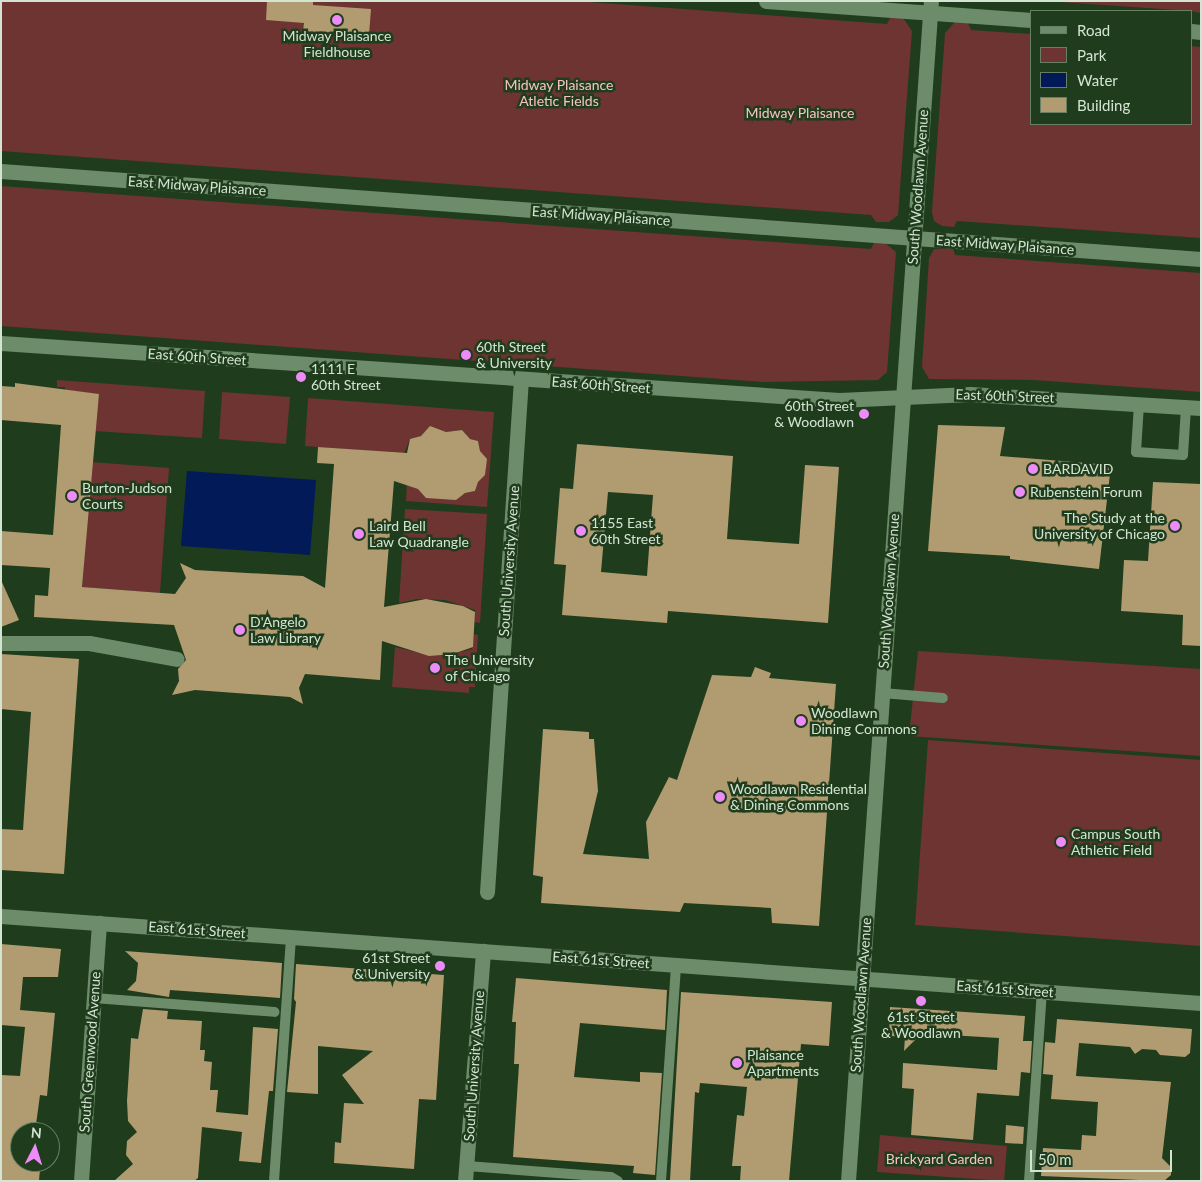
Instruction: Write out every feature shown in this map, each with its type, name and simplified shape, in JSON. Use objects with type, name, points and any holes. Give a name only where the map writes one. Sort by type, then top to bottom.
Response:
[{"type":"street","points":[[766,1],[930,7],[1030,20]]},
{"type":"street","name":"South Woodlawn Avenue","points":[[848,1181],[930,7]]},
{"type":"street","name":"East Midway Plaisance","points":[[1,170],[1201,259]]},
{"type":"street","name":"East 60th Street","points":[[1,343],[839,400],[970,394],[1193,408]]},
{"type":"street","name":"South University Avenue","points":[[486,892],[521,379]]},
{"type":"street","points":[[1,643],[89,643],[177,659]]},
{"type":"street","name":"East 61st Street","points":[[1,916],[1201,1003]]},
{"type":"street","name":"South Greenwood Avenue","points":[[81,1181],[99,923]]},
{"type":"street","name":"South University Avenue","points":[[466,1174],[483,951]]},
{"type":"lane","points":[[1139,404],[1136,452],[1183,455],[1193,408]]},
{"type":"lane","points":[[882,693],[943,698]]},
{"type":"lane","points":[[274,1181],[291,937]]},
{"type":"lane","points":[[661,1181],[676,965]]},
{"type":"lane","points":[[1029,1181],[1042,992]]},
{"type":"lane","points":[[94,998],[274,1012]]},
{"type":"lane","points":[[466,1174],[611,1177],[618,1181]]},
{"type":"green space","name":"Midway Plaisance","points":[[1,1],[575,1],[887,24],[890,18],[903,18],[912,31],[898,215],[889,222],[876,222],[871,215],[1,151]]},
{"type":"green space","points":[[1045,1],[1201,1],[1201,13],[1192,10]]},
{"type":"green space","points":[[955,22],[968,23],[971,30],[1030,34],[1030,125],[1192,125],[1192,46],[1201,47],[1201,238],[957,221],[954,227],[942,226],[934,221],[932,212],[945,33]]},
{"type":"green space","points":[[1,186],[871,249],[874,243],[885,243],[896,252],[887,372],[878,380],[763,382],[1,326]]},
{"type":"green space","points":[[953,248],[955,255],[1201,273],[1201,392],[1034,380],[929,379],[922,367],[929,258],[934,249]]},
{"type":"green space","points":[[57,380],[205,391],[202,438],[94,431],[99,394],[65,391],[65,387],[57,387]]},
{"type":"green space","points":[[222,392],[290,397],[286,444],[219,439]]},
{"type":"green space","points":[[308,398],[494,412],[487,507],[406,501],[407,481],[465,493],[475,491],[478,482],[485,475],[486,459],[480,451],[478,441],[470,439],[462,430],[446,432],[430,427],[421,436],[410,439],[402,458],[396,453],[305,446]]},
{"type":"green space","points":[[91,462],[169,468],[160,593],[82,587]]},
{"type":"green space","points":[[405,509],[487,514],[480,623],[474,622],[475,610],[445,600],[417,599],[399,603]]},
{"type":"green space","points":[[474,634],[478,635],[475,687],[469,687],[469,693],[392,687],[395,647],[429,655],[453,654],[472,649]]},
{"type":"green space","points":[[918,651],[1201,669],[1201,756],[909,736]]},
{"type":"green space","name":"Campus South Athletic Field","points":[[928,740],[1201,760],[1201,946],[915,925]]},
{"type":"green space","name":"Brickyard Garden","points":[[880,1135],[1007,1146],[1004,1181],[877,1172]]},
{"type":"water","points":[[187,471],[316,480],[310,555],[181,546]]},
{"type":"building","name":"Midway Plaisance Fieldhouse","points":[[267,1],[313,1],[313,5],[371,9],[369,35],[303,31],[304,23],[266,20]]},
{"type":"building","name":"Laird Bell Law Quadrangle","points":[[15,383],[99,394],[82,587],[175,594],[186,578],[180,563],[195,570],[303,576],[325,588],[334,464],[317,463],[318,447],[407,453],[410,439],[421,436],[430,426],[446,432],[462,430],[470,439],[478,441],[480,451],[487,459],[485,475],[478,482],[475,491],[465,493],[456,500],[426,498],[418,489],[394,481],[384,607],[426,599],[463,606],[475,612],[473,647],[453,654],[429,656],[382,641],[380,680],[305,674],[299,688],[303,704],[290,697],[195,690],[172,695],[179,681],[178,669],[186,660],[174,625],[34,617],[35,595],[48,596],[50,568],[1,565],[1,531],[53,535],[61,425],[1,420],[1,386],[15,387]]},
{"type":"building","name":"Rubenstein Forum","points":[[938,425],[1005,427],[1000,456],[1111,465],[1099,569],[1010,559],[1010,556],[928,551]]},
{"type":"building","name":"1155 East 60th Street","points":[[577,444],[733,456],[727,539],[799,544],[805,465],[839,467],[828,623],[668,611],[667,623],[562,615],[566,565],[554,564],[560,488],[573,489]],"holes":[[[608,492],[653,495],[647,576],[601,572]]]},
{"type":"building","name":"The Study at the University of Chicago","points":[[1153,482],[1201,484],[1201,646],[1182,645],[1183,615],[1121,611],[1124,560],[1148,561]]},
{"type":"building","points":[[1,580],[19,620],[1,627]]},
{"type":"building","points":[[1,654],[79,659],[64,874],[1,870],[1,829],[23,830],[31,712],[1,709]]},
{"type":"building","name":"Woodlawn Residential & Dining Commons","points":[[755,667],[771,673],[769,678],[836,684],[819,926],[772,923],[771,908],[684,903],[680,912],[541,903],[543,877],[533,875],[543,729],[589,732],[589,739],[594,739],[598,791],[583,854],[649,859],[646,822],[669,777],[677,780],[712,675],[751,677]]},
{"type":"building","points":[[1,944],[61,949],[58,977],[23,977],[20,1010],[55,1013],[47,1096],[40,1095],[36,1122],[10,1122],[10,1172],[40,1172],[39,1181],[1,1181],[1,1075],[20,1076],[25,1027],[1,1025]]},
{"type":"building","points":[[125,951],[282,963],[280,998],[170,990],[169,997],[127,990],[136,981],[138,963]]},
{"type":"building","points":[[296,964],[444,975],[436,1100],[419,1099],[414,1169],[334,1163],[335,1142],[341,1143],[344,1103],[364,1104],[342,1075],[373,1051],[318,1046],[318,1094],[287,1092],[296,1002],[294,999]]},
{"type":"building","points":[[516,978],[667,990],[665,1030],[580,1023],[574,1077],[640,1082],[640,1072],[662,1073],[655,1175],[633,1173],[634,1166],[513,1157],[519,1064],[514,1064],[516,1022],[512,1022]]},
{"type":"building","points":[[681,992],[832,1002],[829,1046],[801,1044],[789,1181],[740,1181],[741,1166],[732,1166],[737,1115],[744,1116],[747,1087],[700,1083],[699,1093],[695,1092],[690,1181],[670,1180]]},
{"type":"building","points":[[890,1007],[1025,1016],[1023,1041],[1032,1041],[1030,1073],[1021,1072],[1019,1096],[977,1093],[973,1140],[911,1135],[914,1089],[902,1088],[903,1063],[997,1070],[999,1038],[949,1035],[942,1040],[936,1034],[922,1033],[904,1051],[905,1037],[889,1036]]},
{"type":"building","points":[[143,1009],[168,1011],[167,1019],[202,1021],[200,1050],[205,1050],[204,1061],[212,1062],[210,1090],[218,1090],[216,1112],[248,1115],[253,1027],[278,1029],[273,1091],[269,1091],[261,1163],[239,1161],[242,1132],[202,1127],[198,1178],[194,1181],[114,1181],[133,1164],[126,1155],[127,1141],[137,1132],[128,1121],[127,1101],[131,1038],[138,1039]]},
{"type":"building","points":[[1057,1019],[1192,1029],[1190,1053],[1185,1057],[1160,1055],[1156,1050],[1142,1049],[1135,1054],[1130,1047],[1079,1043],[1076,1076],[1171,1082],[1162,1158],[1171,1167],[1171,1175],[1164,1181],[1041,1176],[1043,1148],[1081,1150],[1082,1135],[1096,1136],[1098,1102],[1051,1099],[1053,1075],[1043,1074],[1045,1042],[1055,1043]]},
{"type":"building","points":[[1006,1125],[1024,1127],[1023,1144],[1005,1143]]},
{"type":"place","name":"Midway Plaisance Fieldhouse","points":[[337,20]]},
{"type":"place","name":"60th Street & University","points":[[466,355]]},
{"type":"place","name":"1111 E 60th Street","points":[[301,377]]},
{"type":"place","name":"60th Street & Woodlawn","points":[[864,414]]},
{"type":"place","name":"BARDAVID","points":[[1033,469]]},
{"type":"place","name":"Rubenstein Forum","points":[[1020,492]]},
{"type":"place","name":"Burton-Judson Courts","points":[[72,496]]},
{"type":"place","name":"The Study at the University of Chicago","points":[[1175,526]]},
{"type":"place","name":"1155 East 60th Street","points":[[581,531]]},
{"type":"place","name":"Laird Bell Law Quadrangle","points":[[359,534]]},
{"type":"place","name":"D'Angelo Law Library","points":[[240,630]]},
{"type":"place","name":"The University of Chicago","points":[[435,668]]},
{"type":"place","name":"Woodlawn Dining Commons","points":[[801,721]]},
{"type":"place","name":"Woodlawn Residential & Dining Commons","points":[[720,797]]},
{"type":"place","name":"Campus South Athletic Field","points":[[1061,842]]},
{"type":"place","name":"61st Street & University","points":[[440,966]]},
{"type":"place","name":"61st Street & Woodlawn","points":[[921,1001]]},
{"type":"place","name":"Plaisance Apartments","points":[[737,1063]]},
{"type":"park label","name":"Midway Plaisance Atletic Fields","points":[[559,94]]}]
